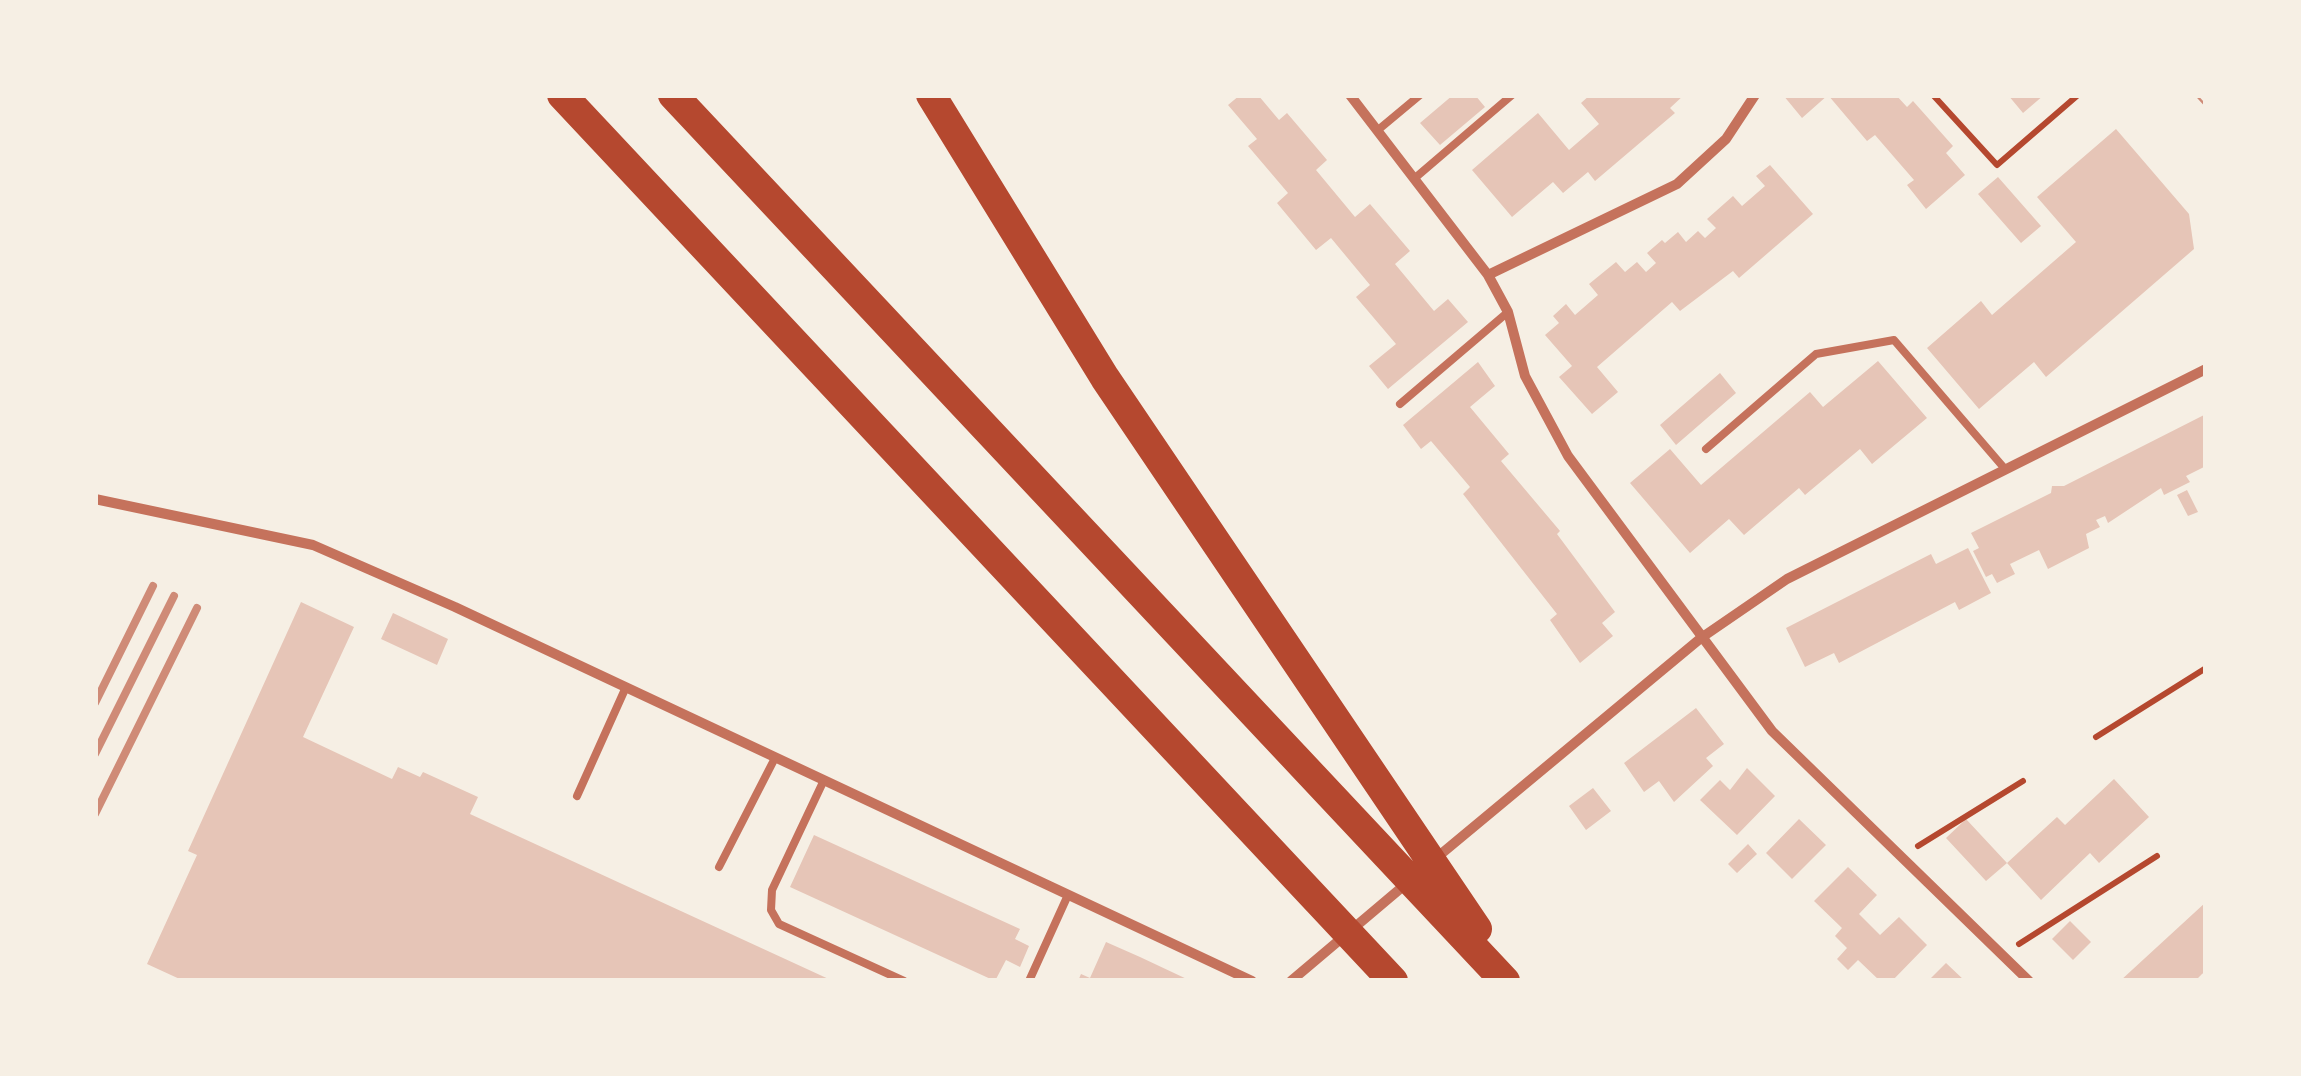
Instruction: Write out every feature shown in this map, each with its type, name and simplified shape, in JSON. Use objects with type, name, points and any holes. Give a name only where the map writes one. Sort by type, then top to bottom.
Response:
[{"type":"highway","points":[[562,95],[1392,981]]},
{"type":"highway","points":[[673,95],[1509,981]]},
{"type":"highway","points":[[931,95],[1106,378],[1509,981]]},
{"type":"street","points":[[1350,95],[1488,275],[1508,312],[1525,376],[1568,456],[1772,731],[2029,981]]},
{"type":"street","points":[[1488,275],[1676,184],[1726,139],[1755,95]]},
{"type":"street","points":[[1291,981],[1701,638],[1786,579],[2206,369]]},
{"type":"street","points":[[95,499],[313,545],[1252,981]]},
{"type":"lane","points":[[1378,130],[1420,95]]},
{"type":"lane","points":[[1415,178],[1512,95]]},
{"type":"lane","points":[[1400,404],[1508,312]]},
{"type":"lane","points":[[1706,449],[1816,354],[1894,340],[2005,469]]},
{"type":"lane","points":[[577,796],[626,688]]},
{"type":"lane","points":[[719,867],[775,758]]},
{"type":"lane","points":[[824,780],[772,890],[771,910],[780,924],[904,981]]},
{"type":"lane","points":[[1030,981],[1068,895]]},
{"type":"path","points":[[1934,95],[1997,166],[2078,95]]},
{"type":"path","points":[[2096,736],[2206,668]]},
{"type":"path","points":[[1902,856],[2023,781]]},
{"type":"path","points":[[2002,954],[2157,856]]},
{"type":"building","points":[[1240,95],[1258,95],[1279,120],[1287,113],[1327,160],[1316,170],[1355,217],[1370,204],[1410,251],[1395,264],[1434,311],[1448,299],[1468,322],[1388,389],[1369,366],[1396,344],[1356,297],[1370,285],[1331,238],[1316,250],[1277,203],[1288,193],[1248,146],[1257,139],[1228,105]]},
{"type":"building","points":[[1453,95],[1475,95],[1485,107],[1440,145],[1420,123]]},
{"type":"building","points":[[1590,95],[1684,95],[1670,108],[1675,113],[1595,181],[1588,172],[1563,193],[1553,182],[1512,217],[1472,170],[1538,113],[1569,150],[1599,124],[1581,103]]},
{"type":"building","points":[[1783,95],[1828,95],[1802,118]]},
{"type":"building","points":[[1828,95],[1896,95],[1907,107],[1913,101],[1953,146],[1946,153],[1965,175],[1926,209],[1907,185],[1914,180],[1875,135],[1867,141]]},
{"type":"building","points":[[2008,95],[2044,95],[2023,113]]},
{"type":"building","points":[[2116,129],[2189,214],[2194,249],[2046,377],[2034,362],[1979,409],[1927,348],[1981,301],[1992,315],[2076,242],[2037,197]]},
{"type":"building","points":[[1770,165],[1813,214],[1739,278],[1733,271],[1680,311],[1672,302],[1597,367],[1618,392],[1592,414],[1559,377],[1572,366],[1545,335],[1559,323],[1553,316],[1566,304],[1575,315],[1598,295],[1589,284],[1616,262],[1625,272],[1637,262],[1646,272],[1656,263],[1647,253],[1662,240],[1665,243],[1678,232],[1686,242],[1698,231],[1705,238],[1716,228],[1707,219],[1733,196],[1742,206],[1765,186],[1756,176]]},
{"type":"building","points":[[1998,177],[2041,226],[2021,243],[1978,194]]},
{"type":"building","points":[[1878,361],[1927,418],[1872,464],[1860,449],[1805,495],[1799,488],[1744,535],[1729,519],[1690,553],[1630,483],[1670,449],[1701,485],[1810,392],[1823,407]]},
{"type":"building","points":[[1478,362],[1495,386],[1470,407],[1509,454],[1501,461],[1560,531],[1557,534],[1615,612],[1602,623],[1613,636],[1580,663],[1550,620],[1557,614],[1463,494],[1470,487],[1431,441],[1421,449],[1403,425]]},
{"type":"building","points":[[1720,373],[1736,393],[1676,445],[1660,425]]},
{"type":"building","points":[[2206,414],[2206,466],[2186,476],[2190,482],[2164,495],[2161,488],[2108,523],[2105,516],[2096,520],[2100,527],[2086,534],[2089,548],[2048,569],[2039,550],[2010,564],[2015,574],[1997,583],[1992,574],[1986,577],[1973,551],[1979,548],[1971,533],[2051,493],[2052,486],[2064,486]]},
{"type":"building","points":[[2187,490],[2198,512],[2188,516],[2177,495]]},
{"type":"building","points":[[1968,548],[1991,593],[1959,610],[1955,602],[1839,663],[1834,653],[1805,667],[1786,628],[1931,554],[1936,564]]},
{"type":"building","points":[[301,602],[354,627],[303,737],[392,779],[398,767],[420,777],[423,772],[478,797],[470,814],[833,981],[184,981],[147,964],[197,855],[188,851]]},
{"type":"building","points":[[393,613],[448,639],[437,665],[381,639]]},
{"type":"building","points":[[1696,708],[1724,744],[1706,758],[1713,766],[1674,802],[1659,781],[1644,792],[1624,763]]},
{"type":"building","points":[[1747,768],[1775,796],[1737,835],[1700,800],[1720,780],[1730,790]]},
{"type":"building","points":[[2114,779],[2149,817],[2099,863],[2090,853],[2041,900],[2007,863],[2057,817],[2065,825]]},
{"type":"building","points":[[1593,788],[1611,811],[1586,830],[1569,806]]},
{"type":"building","points":[[1799,819],[1826,845],[1792,879],[1766,853]]},
{"type":"building","points":[[1966,819],[2007,863],[1986,881],[1946,838]]},
{"type":"building","points":[[814,835],[1020,929],[1015,939],[1029,946],[1020,967],[1006,960],[995,981],[790,887]]},
{"type":"building","points":[[1748,844],[1757,854],[1737,873],[1728,864]]},
{"type":"building","points":[[1848,867],[1877,895],[1859,914],[1880,935],[1899,917],[1927,945],[1892,981],[1880,981],[1858,960],[1848,970],[1837,959],[1847,948],[1835,936],[1842,928],[1814,901]]},
{"type":"building","points":[[2206,902],[2206,971],[2195,981],[2120,981]]},
{"type":"building","points":[[2070,921],[2091,942],[2073,960],[2052,939]]},
{"type":"building","points":[[1106,942],[1191,981],[1078,981],[1081,974],[1090,978]]},
{"type":"building","points":[[1946,963],[1965,981],[1928,981]]},
{"type":"tram line","points":[[2196,95],[2206,106]]},
{"type":"railway","points":[[95,703],[153,586]]},
{"type":"railway","points":[[95,754],[174,596]]},
{"type":"railway","points":[[95,814],[197,608]]}]
